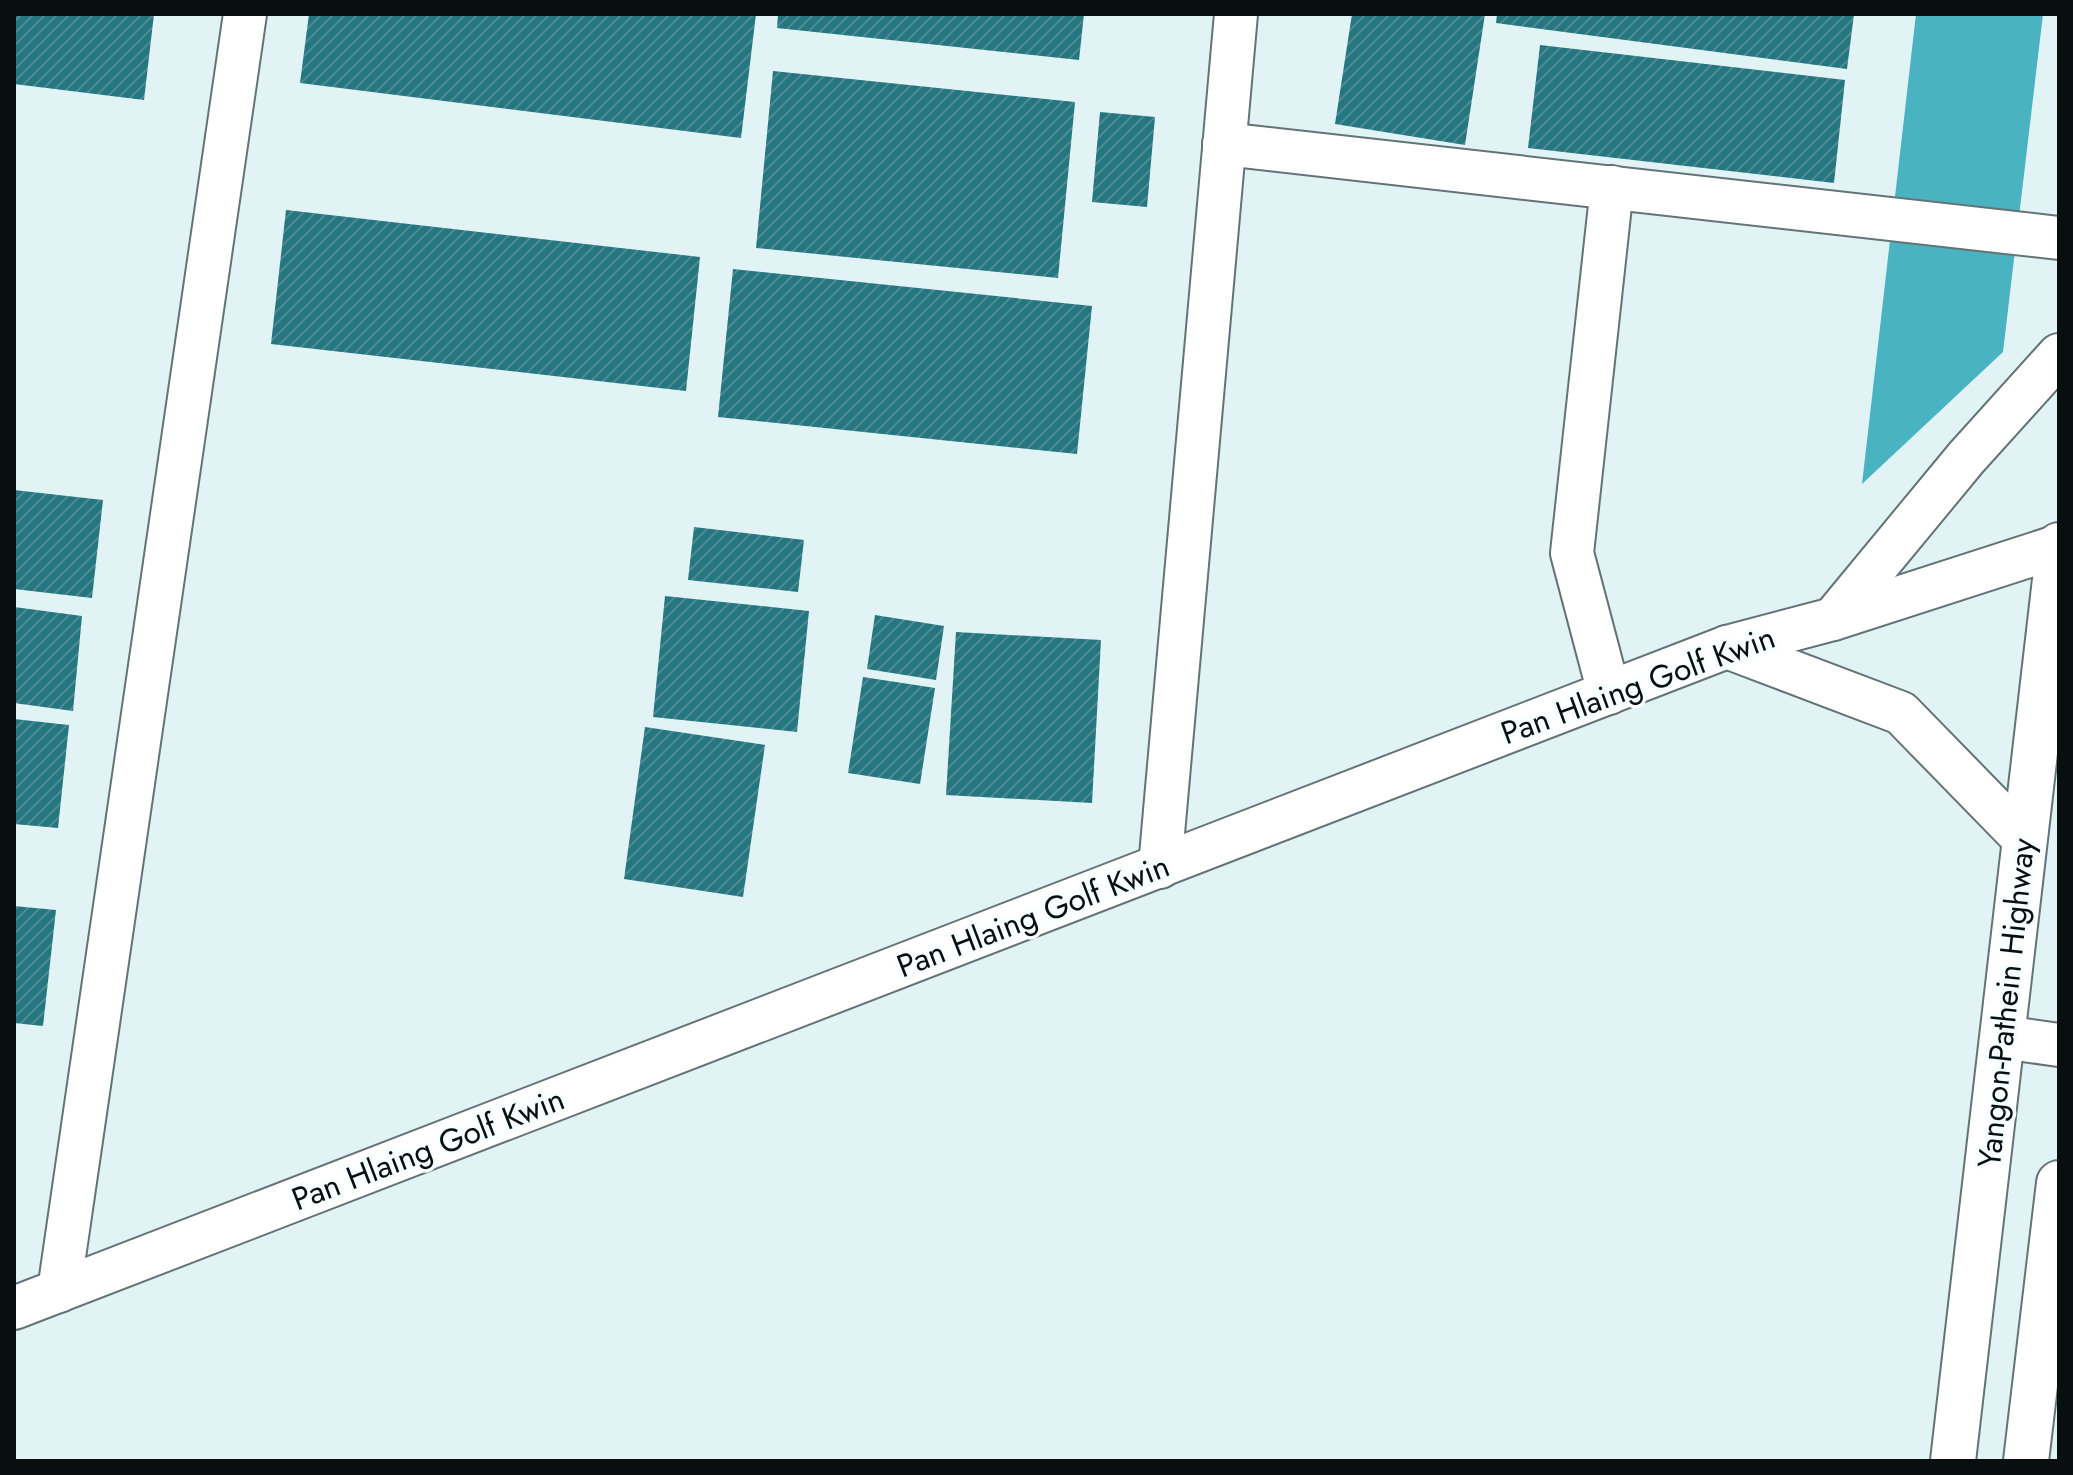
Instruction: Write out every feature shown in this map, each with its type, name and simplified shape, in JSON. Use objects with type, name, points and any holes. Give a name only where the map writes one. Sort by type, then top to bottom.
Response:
[{"type":"main road","name":"Yangon-Pathein Highway","points":[[1953,1461],[2059,546]]},
{"type":"main road","points":[[2026,1461],[2058,1210]]},
{"type":"street","points":[[59,1291],[245,14]]},
{"type":"street","points":[[1160,867],[1236,14]]},
{"type":"street","points":[[1224,144],[2040,236]]},
{"type":"street","points":[[1609,693],[1572,553],[1612,187]]},
{"type":"street","points":[[1833,619],[1966,458],[2059,355]]},
{"type":"street","name":"Pan Hlaing Golf Kwin","points":[[14,1308],[1727,647],[1833,619],[2059,546]]},
{"type":"street","points":[[1727,647],[1901,713],[2024,839]]},
{"type":"street","points":[[2003,1037],[2059,1045]]},
{"type":"water","points":[[1916,14],[2043,14],[2003,352],[1862,484]]},
{"type":"building","points":[[14,14],[154,14],[144,100],[14,84]]},
{"type":"building","points":[[309,14],[756,14],[741,138],[300,83]]},
{"type":"building","points":[[778,14],[1084,14],[1079,60],[777,28]]},
{"type":"building","points":[[1352,14],[1485,14],[1465,145],[1335,124]]},
{"type":"building","points":[[1497,14],[1854,14],[1847,69],[1496,23]]},
{"type":"building","points":[[1540,45],[1845,80],[1834,183],[1528,148]]},
{"type":"building","points":[[773,71],[1075,102],[1058,278],[756,248]]},
{"type":"building","points":[[1100,112],[1155,117],[1147,207],[1092,202]]},
{"type":"building","points":[[286,210],[700,257],[686,391],[271,344]]},
{"type":"building","points":[[733,269],[1092,306],[1077,454],[718,417]]},
{"type":"building","points":[[14,490],[103,500],[92,598],[14,589]]},
{"type":"building","points":[[694,527],[804,540],[798,592],[688,580]]},
{"type":"building","points":[[665,596],[809,611],[797,732],[653,717]]},
{"type":"building","points":[[14,607],[82,616],[73,711],[14,703]]},
{"type":"building","points":[[875,615],[944,626],[936,680],[867,669]]},
{"type":"building","points":[[956,632],[1101,640],[1092,803],[946,795]]},
{"type":"building","points":[[863,677],[935,688],[920,784],[848,773]]},
{"type":"building","points":[[14,719],[69,725],[58,828],[14,824]]},
{"type":"building","points":[[645,727],[765,745],[743,897],[624,879]]},
{"type":"building","points":[[14,906],[56,910],[43,1026],[14,1023]]}]
